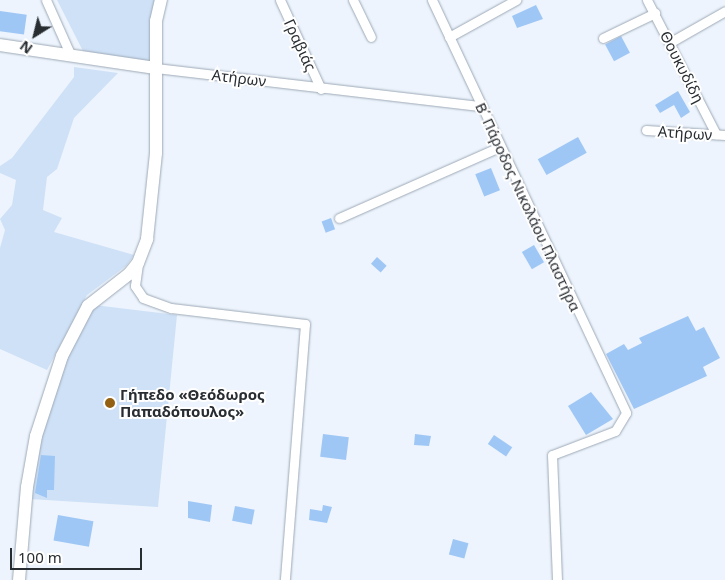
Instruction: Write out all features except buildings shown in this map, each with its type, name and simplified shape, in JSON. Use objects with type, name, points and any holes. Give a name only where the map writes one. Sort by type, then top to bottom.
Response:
[{"type":"street","points":[[46,0],[71,56]]},
{"type":"street","points":[[161,0],[156,21],[156,153],[147,240],[138,263],[135,286],[143,298],[171,308],[305,324],[285,580]]},
{"type":"street","name":"Γραβιάς","points":[[277,0],[321,89]]},
{"type":"street","points":[[353,0],[371,37]]},
{"type":"street","name":"Β΄ Πάροδος Νικολάου Πλαστήρα","points":[[432,0],[479,106],[626,413],[615,431],[552,455],[557,580]]},
{"type":"street","points":[[449,37],[516,0]]},
{"type":"street","name":"Θουκυδίδη","points":[[647,0],[720,135]]},
{"type":"street","points":[[669,43],[725,11]]},
{"type":"street","points":[[603,38],[654,13]]},
{"type":"street","name":"Ατήρων","points":[[0,45],[156,68],[321,89],[479,106]]},
{"type":"street","name":"Ατήρων","points":[[646,130],[720,135]]},
{"type":"street","points":[[339,218],[499,147]]},
{"type":"street","points":[[19,580],[27,487],[35,445],[62,356],[88,306],[138,263]]},
{"type":"shaded area","points":[[57,0],[156,0],[150,62],[83,51]]},
{"type":"shaded area","points":[[74,67],[118,73],[74,118],[57,169],[47,177],[43,210],[62,218],[54,232],[134,255],[126,266],[87,295],[47,370],[0,349],[0,248],[5,230],[0,219],[12,205],[16,180],[0,173],[0,166],[12,158],[74,77]]},
{"type":"shaded area","name":"Γήπεδο «Θεόδωρος Παπαδόπουλος»","points":[[94,305],[177,315],[158,507],[30,499],[31,476],[64,358]]},
{"type":"place","name":"Γήπεδο «Θεόδωρος Παπαδόπουλος»","points":[[110,403]]}]
